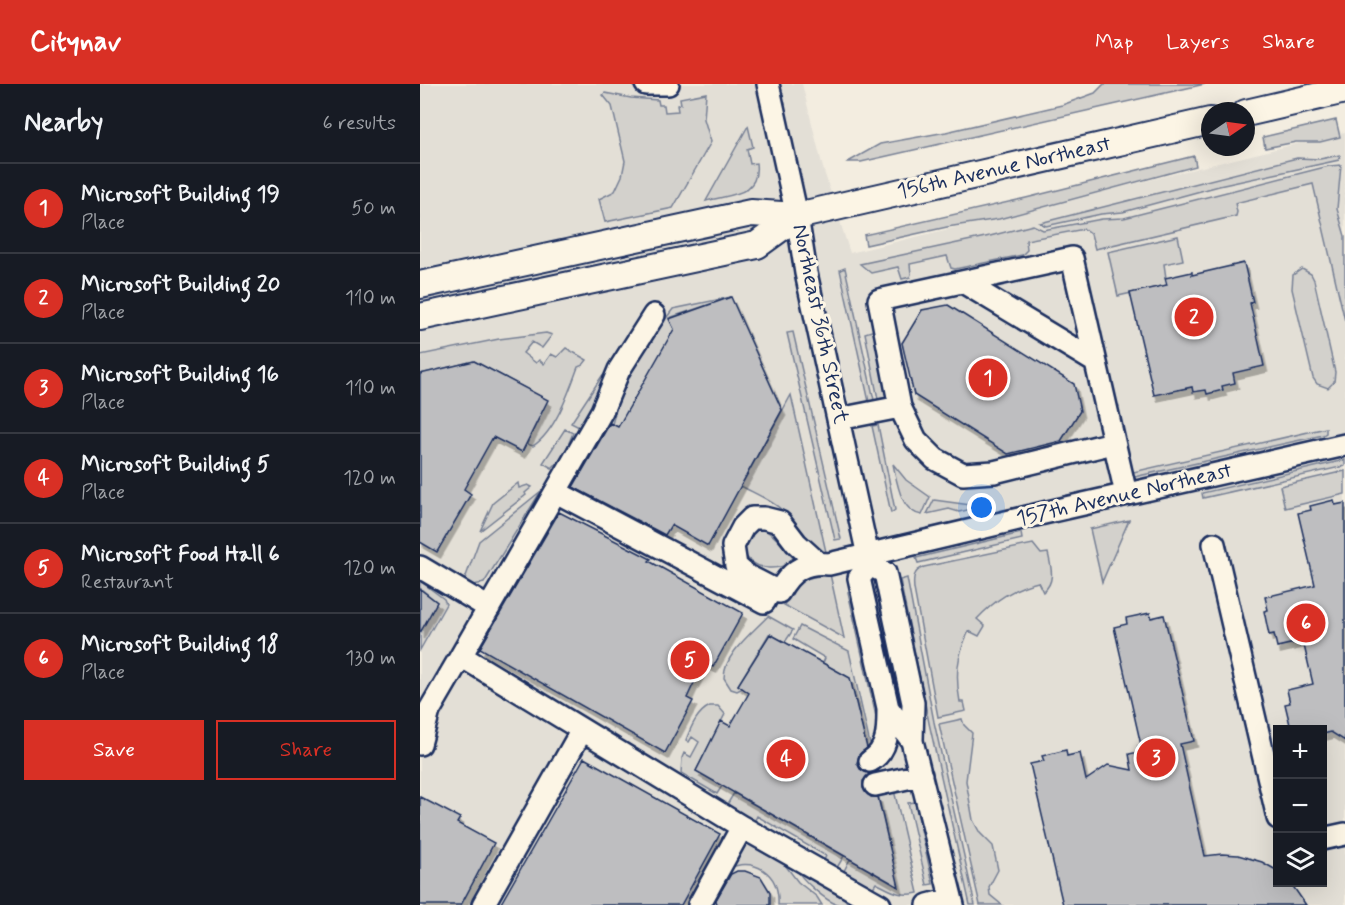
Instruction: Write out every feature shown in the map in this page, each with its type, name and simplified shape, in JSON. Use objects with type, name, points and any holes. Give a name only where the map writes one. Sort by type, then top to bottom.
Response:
[{"type":"main road","points":[[1255,108],[1296,90],[1345,90]]},
{"type":"main road","name":"156th Avenue Northeast","points":[[420,285],[751,213],[797,216],[1201,123]]},
{"type":"main road","name":"156th Avenue Northeast","points":[[420,317],[758,245],[797,216]]},
{"type":"street","points":[[646,84],[668,84]]},
{"type":"street","name":"Northeast 36th Street","points":[[768,84],[797,216],[806,273],[869,560],[885,573],[913,703],[912,741],[952,902]]},
{"type":"street","points":[[1113,443],[994,472],[963,474],[935,459],[916,440],[900,406],[879,300],[1072,258],[1126,494]]},
{"type":"street","points":[[963,282],[1094,361]]},
{"type":"street","points":[[420,744],[429,711],[602,411],[619,370],[654,315]]},
{"type":"street","points":[[839,418],[900,406]]},
{"type":"street","name":"157th Avenue Northeast","points":[[772,588],[778,591],[787,577],[799,569],[818,563],[869,560],[1126,494],[1345,445]]},
{"type":"street","points":[[556,492],[764,602],[772,588],[736,566],[733,546],[743,527],[752,518],[780,522],[796,543],[818,563]]},
{"type":"street","points":[[1214,544],[1273,797]]},
{"type":"street","name":"Northeast 36th Street","points":[[869,560],[859,578],[888,708],[912,741]]},
{"type":"street","points":[[420,567],[489,608]]},
{"type":"street","points":[[461,656],[742,827],[880,905]]},
{"type":"street","points":[[870,761],[879,755],[886,739],[888,708]]},
{"type":"street","points":[[483,905],[582,730]]},
{"type":"street","points":[[875,784],[921,775]]},
{"type":"street","points":[[699,905],[742,827]]},
{"type":"street","points":[[1327,838],[1345,834]]},
{"type":"street","points":[[928,905],[952,902]]},
{"type":"shaded area","points":[[420,84],[802,84],[823,168],[850,253],[1247,156],[1255,156],[1255,154],[1345,132],[1345,905],[420,905]]},
{"type":"shaded area","points":[[1104,84],[1205,84],[861,162],[848,162],[880,144],[946,132],[1062,105],[1095,93]]},
{"type":"shaded area","points":[[605,93],[658,100],[659,105],[664,105],[665,112],[678,111],[677,105],[681,104],[680,98],[706,93],[704,119],[711,142],[673,208],[605,222],[599,199],[615,191],[622,176],[625,161],[612,106],[603,95]]},
{"type":"shaded area","points":[[1336,120],[1340,137],[1320,142],[1296,142],[1265,148],[1263,137]]},
{"type":"shaded area","points":[[748,126],[753,147],[747,149],[750,164],[756,163],[753,182],[742,192],[706,201]]},
{"type":"shaded area","points":[[1340,155],[1339,160],[1219,186],[1123,212],[1101,214],[1046,226],[1040,223],[1297,158],[1320,159]]},
{"type":"shaded area","points":[[1194,156],[1196,166],[999,219],[947,227],[866,245],[864,235]]},
{"type":"shaded area","points":[[1341,165],[1337,209],[1345,236],[1345,321],[1313,184],[1235,203],[1236,216],[1095,249],[1091,234],[1084,229],[1026,240],[1027,250],[1022,255],[955,269],[951,268],[947,256],[910,264],[910,277],[902,279],[898,267],[871,273],[860,264],[1033,225],[1043,230],[1102,219],[1124,218],[1329,166]]},
{"type":"shaded area","points":[[1178,236],[1183,260],[1164,264],[1167,285],[1118,296],[1108,252]]},
{"type":"shaded area","points":[[845,268],[874,400],[869,402],[840,270]]},
{"type":"shaded area","points":[[1302,269],[1311,274],[1314,280],[1335,372],[1334,382],[1328,388],[1317,384],[1313,378],[1292,289],[1293,275]]},
{"type":"shaded area","points":[[731,297],[669,318],[679,339],[618,427],[612,424],[627,370],[673,309]]},
{"type":"shaded area","points":[[875,330],[888,397],[878,399],[865,333]]},
{"type":"shaded area","points":[[793,332],[841,539],[835,540],[787,333]]},
{"type":"shaded area","points":[[546,333],[552,335],[542,348],[532,342],[523,353],[536,363],[539,360],[544,364],[551,354],[557,357],[566,348],[587,360],[578,367],[555,421],[541,440],[533,446],[527,444],[547,400],[474,361],[420,374],[420,355],[499,339]]},
{"type":"shaded area","points":[[602,376],[605,377],[597,407],[581,428],[571,423]]},
{"type":"shaded area","points":[[791,395],[826,552],[806,542],[778,506],[741,486]]},
{"type":"shaded area","points":[[878,425],[895,510],[891,513],[872,426]]},
{"type":"shaded area","points":[[1326,428],[1326,433],[1323,435],[1134,477],[1133,472]]},
{"type":"shaded area","points":[[565,429],[573,433],[563,457],[552,468],[543,463]]},
{"type":"shaded area","points":[[1345,460],[1345,466],[1203,498],[1202,493]]},
{"type":"shaded area","points":[[893,464],[906,480],[930,497],[922,515],[915,513],[904,502]]},
{"type":"shaded area","points":[[1345,471],[1345,494],[1285,508],[1280,486]]},
{"type":"shaded area","points":[[518,483],[519,488],[528,485],[532,487],[525,493],[526,495],[480,531],[493,503]]},
{"type":"shaded area","points":[[541,491],[484,583],[462,587],[479,541]]},
{"type":"shaded area","points":[[934,500],[980,507],[959,512],[949,509],[927,514]]},
{"type":"shaded area","points":[[1129,520],[1102,582],[1090,529]]},
{"type":"shaded area","points":[[758,529],[769,532],[795,560],[781,567],[769,568],[749,560],[744,552],[743,544],[748,536]]},
{"type":"shaded area","points":[[1021,533],[1022,539],[918,563],[916,558]]},
{"type":"shaded area","points":[[1033,544],[1041,554],[1048,553],[1052,574],[1050,584],[1043,592],[1038,582],[1012,591],[977,619],[985,626],[979,636],[969,631],[958,666],[960,702],[964,702],[966,711],[938,717],[914,589],[916,573],[924,567]]},
{"type":"shaded area","points":[[830,574],[844,638],[784,605],[793,589],[802,581]]},
{"type":"shaded area","points":[[907,578],[934,722],[975,905],[970,905],[929,723],[900,580]]},
{"type":"shaded area","points":[[420,581],[444,599],[446,604],[420,650],[420,633],[437,602],[420,588]]},
{"type":"shaded area","points":[[853,591],[882,720],[877,721],[848,592]]},
{"type":"shaded area","points":[[768,616],[793,630],[785,642],[769,634],[738,685],[743,688],[737,691],[731,689],[724,678],[729,661],[740,644]]},
{"type":"shaded area","points":[[800,626],[849,651],[872,753],[869,757],[850,678],[823,663],[825,658],[793,639]]},
{"type":"shaded area","points":[[710,706],[718,706],[725,714],[696,771],[722,786],[717,794],[681,773],[684,753],[691,757],[699,742],[692,737],[689,742],[686,740],[690,730],[698,716]]},
{"type":"shaded area","points":[[962,719],[964,725],[972,733],[966,781],[973,820],[980,833],[993,846],[998,870],[989,887],[990,895],[1002,905],[980,905],[939,724]]},
{"type":"shaded area","points":[[894,790],[918,893],[901,894],[876,883],[871,891],[842,875],[850,859],[898,887],[878,794]]},
{"type":"shaded area","points":[[734,793],[844,856],[835,871],[822,864],[826,856],[757,816],[753,824],[725,808]]},
{"type":"shaded area","points":[[915,802],[933,884],[927,885],[908,803]]},
{"type":"shaded area","points":[[741,839],[779,857],[798,882],[817,897],[822,905],[778,905],[775,884],[764,870],[747,865],[726,869]]},
{"type":"shaded area","points":[[795,867],[843,896],[849,905],[839,905],[821,895],[808,884]]},
{"type":"building","points":[[1244,263],[1264,366],[1233,373],[1235,383],[1222,386],[1223,390],[1207,394],[1206,390],[1193,392],[1192,387],[1154,395],[1130,293],[1167,285],[1165,278],[1192,272],[1192,275]]},
{"type":"building","points":[[731,297],[782,410],[708,546],[671,525],[665,535],[573,487],[610,423],[618,427],[674,329],[669,319]]},
{"type":"building","points":[[948,305],[1074,384],[1080,411],[1061,441],[1008,454],[914,395],[902,343],[922,310]]},
{"type":"building","points":[[474,361],[548,400],[522,452],[493,437],[464,489],[471,494],[437,552],[420,542],[420,374]]},
{"type":"building","points":[[1334,500],[1335,505],[1345,503],[1345,741],[1331,732],[1327,733],[1327,725],[1290,725],[1285,704],[1290,703],[1287,690],[1313,684],[1303,641],[1277,647],[1274,634],[1269,635],[1264,611],[1268,610],[1265,597],[1315,585],[1298,513],[1311,510],[1310,506]]},
{"type":"building","points":[[559,512],[651,559],[649,561],[743,613],[713,667],[705,663],[687,698],[693,701],[665,753],[480,648]]},
{"type":"building","points":[[420,589],[437,602],[420,633]]},
{"type":"building","points":[[1150,613],[1151,618],[1164,615],[1194,741],[1180,744],[1205,856],[1238,855],[1262,862],[1273,868],[1273,887],[1293,887],[1306,905],[1063,905],[1030,764],[1044,761],[1042,756],[1066,750],[1067,756],[1080,753],[1086,780],[1108,765],[1132,770],[1129,754],[1139,752],[1138,746],[1141,745],[1114,627],[1127,624],[1126,618]]},
{"type":"building","points":[[770,634],[850,678],[867,748],[859,755],[857,763],[860,769],[870,774],[863,781],[863,788],[871,797],[878,797],[899,887],[696,771],[721,721],[730,726],[749,693],[738,685]]},
{"type":"building","points":[[584,758],[720,834],[681,905],[500,905]]},
{"type":"building","points":[[420,797],[460,818],[457,823],[494,843],[461,905],[420,905]]},
{"type":"building","points":[[745,871],[761,877],[770,892],[770,905],[717,905],[716,900],[731,874]]},
{"type":"place","name":"Microsoft Building 20","points":[[1194,317]]},
{"type":"place","name":"Microsoft Building 19","points":[[988,378]]},
{"type":"place","name":"Microsoft Building 18","points":[[1306,623]]},
{"type":"place","name":"Microsoft Food Hall 6","points":[[690,660]]},
{"type":"place","name":"Microsoft Building 16","points":[[1156,758]]},
{"type":"place","name":"Microsoft Building 5","points":[[786,759]]}]
